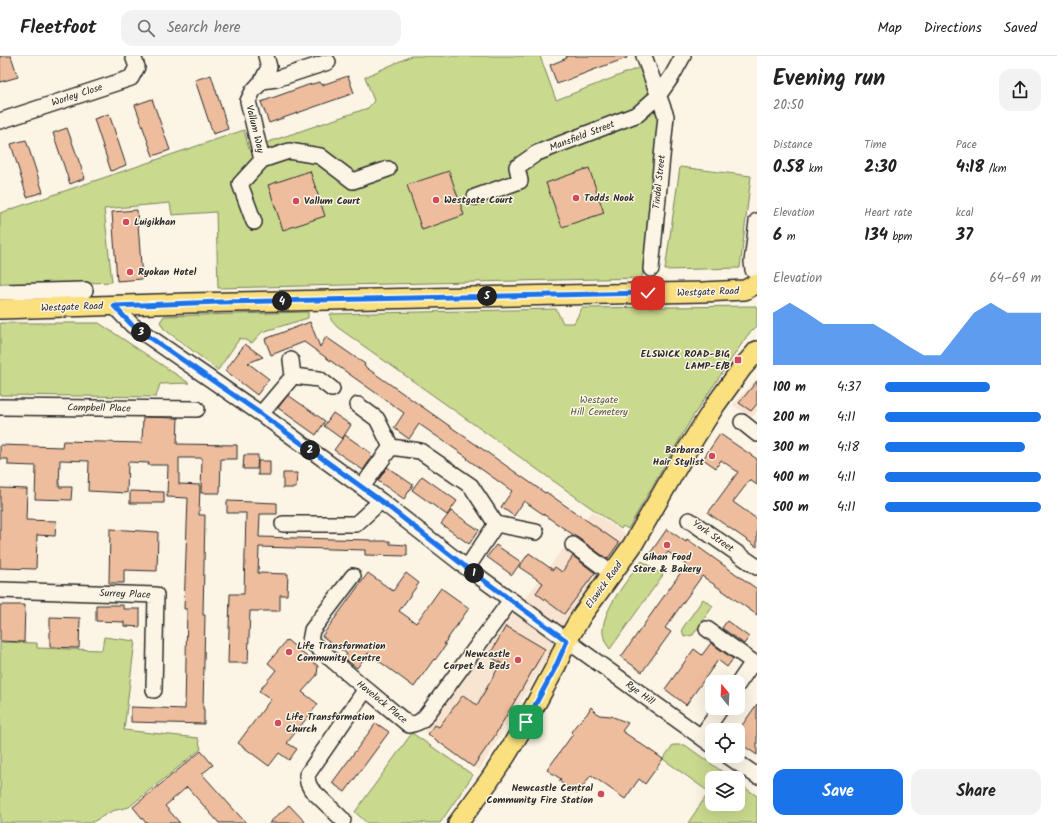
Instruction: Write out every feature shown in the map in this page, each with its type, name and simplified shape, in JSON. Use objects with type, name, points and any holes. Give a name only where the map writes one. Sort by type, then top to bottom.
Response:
[{"type":"main road","name":"Westgate Road","points":[[0,309],[220,302],[648,293],[753,285]]},
{"type":"main road","name":"Elswick Road","points":[[458,823],[507,754],[526,722],[555,668],[567,641],[582,615],[632,546],[687,450],[716,404],[737,374],[757,351]]},
{"type":"street","name":"Worley Close","points":[[0,121],[130,78],[137,67],[133,56]]},
{"type":"street","name":"Vallum Way","points":[[254,222],[240,184],[262,160],[248,101],[253,91],[262,81],[269,67],[266,56]]},
{"type":"street","name":"Tindal Street","points":[[644,56],[666,116],[651,269]]},
{"type":"street","name":"Mansfield Street","points":[[475,197],[520,181],[517,166],[537,153],[638,114],[658,96],[672,76],[683,56]]},
{"type":"street","points":[[262,81],[276,80],[328,62]]},
{"type":"street","points":[[262,160],[289,150],[320,156],[353,180],[388,169]]},
{"type":"street","points":[[753,285],[752,262],[757,221]]},
{"type":"street","points":[[0,292],[85,290]]},
{"type":"street","name":"Rye Hill","points":[[114,306],[132,325],[261,414],[362,487],[467,568],[705,740]]},
{"type":"street","points":[[261,414],[293,376],[291,360]]},
{"type":"street","points":[[293,376],[319,379],[332,389]]},
{"type":"street","points":[[358,405],[376,419],[391,447]]},
{"type":"street","name":"Campbell Place","points":[[0,407],[197,409]]},
{"type":"street","points":[[742,422],[757,434]]},
{"type":"street","points":[[362,487],[391,447]]},
{"type":"street","points":[[391,447],[420,451],[471,486],[496,524],[536,532]]},
{"type":"street","points":[[283,524],[356,524],[381,501]]},
{"type":"street","name":"York Street","points":[[689,520],[757,567]]},
{"type":"street","points":[[467,568],[496,524]]},
{"type":"street","points":[[573,545],[611,573]]},
{"type":"street","name":"Havelock Place","points":[[353,576],[312,630],[310,642],[318,647],[409,724],[417,724],[428,713],[511,600]]},
{"type":"street","name":"Surrey Place","points":[[0,590],[156,595],[154,690]]},
{"type":"street","points":[[707,629],[754,660],[744,675]]},
{"type":"street","points":[[343,822],[311,789],[308,783],[307,775],[366,689]]},
{"type":"street","points":[[738,763],[757,776]]},
{"type":"shaded area","points":[[757,378],[757,411],[751,418],[733,405]]},
{"type":"shaded area","points":[[592,511],[627,535],[550,653],[479,771],[424,731]]},
{"type":"green space","points":[[411,56],[540,56],[556,100],[641,67],[660,123],[642,278],[218,288],[216,212],[172,215],[170,203],[104,209],[112,282],[0,287],[0,213],[244,130],[249,149],[368,108],[374,101],[365,77]]},
{"type":"green space","points":[[680,167],[751,176],[740,268],[665,270]]},
{"type":"green space","name":"Westgate Hill Cemetery","points":[[756,306],[757,326],[747,336],[693,416],[628,529],[623,526],[621,529],[337,327],[331,320],[330,314],[556,309],[563,323],[574,323],[582,308]]},
{"type":"green space","points":[[308,312],[308,318],[262,332],[252,343],[240,338],[218,370],[164,329],[160,322],[164,316]]},
{"type":"green space","points":[[0,323],[99,323],[189,383],[160,384],[156,397],[0,395]]},
{"type":"green space","points":[[642,561],[663,575],[610,649],[605,642],[603,632],[604,621],[608,610],[614,599]]},
{"type":"green space","points":[[703,599],[713,606],[693,635],[684,637],[682,629]]},
{"type":"green space","points":[[104,637],[135,641],[124,730],[198,738],[201,749],[129,807],[112,811],[91,823],[0,823],[0,642],[37,643],[37,648],[102,650]]},
{"type":"green space","points":[[412,733],[473,775],[440,823],[367,823],[355,812]]},
{"type":"green space","points":[[673,745],[685,745],[705,759],[705,763],[710,763],[721,771],[705,771],[705,789],[663,759]]},
{"type":"green space","points":[[745,788],[757,796],[757,823],[688,823],[705,798],[705,811],[745,811]]},
{"type":"building","points":[[0,56],[11,56],[18,77],[0,82]]},
{"type":"building","points":[[566,56],[626,56],[627,58],[557,84],[550,65],[567,58]]},
{"type":"building","points":[[211,75],[228,129],[213,134],[195,80]]},
{"type":"building","points":[[348,76],[354,93],[269,123],[261,102],[308,85],[320,82],[322,85]]},
{"type":"building","points":[[152,99],[170,150],[153,156],[135,105]]},
{"type":"building","points":[[109,114],[126,165],[111,171],[94,119]]},
{"type":"building","points":[[67,128],[85,178],[70,184],[53,133]]},
{"type":"building","points":[[26,140],[43,192],[27,197],[11,144]]},
{"type":"building","name":"Todds Nook","points":[[589,168],[604,213],[562,227],[546,183]]},
{"type":"building","name":"Vallum Court","points":[[310,171],[325,216],[283,230],[268,185]]},
{"type":"building","name":"Westgate Court","points":[[449,171],[464,215],[422,230],[407,185]]},
{"type":"building","points":[[137,210],[142,279],[117,281],[112,212]]},
{"type":"building","points":[[310,322],[320,347],[326,337],[365,364],[364,366],[619,543],[608,558],[524,501],[514,516],[501,507],[512,491],[419,424],[409,439],[394,428],[404,413],[304,342],[271,355],[265,339]]},
{"type":"building","points":[[245,344],[263,357],[248,363],[269,379],[257,395],[225,371]]},
{"type":"building","points":[[757,381],[757,404],[751,411],[739,403]]},
{"type":"building","points":[[288,395],[325,421],[316,435],[278,408]]},
{"type":"building","points":[[333,413],[351,425],[342,439],[324,426]]},
{"type":"building","points":[[143,417],[178,418],[177,444],[237,445],[237,459],[221,459],[220,493],[201,493],[202,458],[179,458],[179,484],[200,485],[199,515],[205,515],[203,615],[205,615],[204,724],[131,722],[131,707],[185,709],[187,609],[184,609],[188,498],[167,497],[168,465],[148,465],[149,463],[128,462],[127,493],[88,491],[89,461],[60,460],[59,487],[72,487],[71,500],[35,499],[36,466],[8,465],[8,459],[0,459],[0,445],[62,447],[63,441],[142,443]]},
{"type":"building","points":[[720,434],[757,459],[757,485],[750,480],[733,502],[757,519],[757,547],[708,513],[738,472],[721,460],[716,468],[703,459]]},
{"type":"building","points":[[345,435],[371,453],[370,455],[372,457],[363,470],[334,450]]},
{"type":"building","points":[[244,455],[258,455],[257,469],[243,469]]},
{"type":"building","points":[[258,461],[270,461],[270,475],[258,475]]},
{"type":"building","points":[[387,467],[413,485],[404,499],[378,481]]},
{"type":"building","points":[[283,473],[297,473],[296,488],[283,488]]},
{"type":"building","points":[[422,476],[457,501],[447,515],[412,490]]},
{"type":"building","points":[[0,488],[27,489],[26,520],[56,521],[55,536],[37,535],[36,569],[0,568]]},
{"type":"building","points":[[130,491],[164,492],[164,503],[130,503]]},
{"type":"building","points":[[227,501],[277,503],[277,514],[260,514],[259,537],[390,541],[390,544],[407,545],[407,556],[365,555],[365,550],[259,547],[258,573],[288,574],[287,595],[280,595],[280,611],[250,611],[248,663],[228,663],[230,594],[244,594],[246,513],[227,513]]},
{"type":"building","points":[[451,511],[479,530],[469,544],[441,524]]},
{"type":"building","points":[[110,529],[158,532],[157,571],[124,570],[124,583],[109,583]]},
{"type":"building","points":[[667,529],[686,542],[687,539],[757,589],[757,615],[702,576],[665,628],[671,632],[642,672],[621,657],[686,565],[668,552],[662,560],[651,552]]},
{"type":"building","points":[[496,545],[521,562],[512,575],[487,557]]},
{"type":"building","points":[[529,553],[553,570],[555,567],[562,572],[573,556],[595,573],[564,614],[536,593],[543,583],[519,567]]},
{"type":"building","points":[[368,573],[393,591],[406,573],[419,583],[399,611],[416,623],[441,588],[469,608],[444,644],[446,645],[414,687],[368,653],[357,668],[344,658],[347,654],[322,636]]},
{"type":"building","points":[[0,605],[25,605],[24,642],[0,641]]},
{"type":"building","points":[[96,605],[123,605],[123,609],[140,609],[140,627],[124,626],[124,622],[96,621]]},
{"type":"building","points":[[50,617],[80,618],[79,648],[50,647]]},
{"type":"building","points":[[727,621],[749,637],[744,644],[722,628]]},
{"type":"building","points":[[506,626],[545,649],[494,737],[473,767],[428,734],[435,725],[439,727],[463,695],[477,705],[501,663],[489,656]]},
{"type":"building","name":"Life Transformation Church","points":[[287,640],[318,666],[317,675],[302,692],[318,704],[287,743],[297,749],[289,760],[279,753],[269,766],[238,743],[271,699],[259,691],[276,670],[268,663]]},
{"type":"building","points":[[711,643],[733,659],[727,667],[718,660],[707,675],[705,675],[705,678],[686,705],[665,689],[694,649],[702,655]]},
{"type":"building","points":[[757,704],[757,755],[745,747],[745,723],[744,723]]},
{"type":"building","points":[[591,707],[599,715],[611,716],[628,723],[622,731],[663,759],[645,784],[639,779],[625,799],[591,775],[577,794],[559,781],[561,779],[547,770],[573,734],[571,732],[587,714]]},
{"type":"building","points":[[376,723],[389,732],[345,792],[332,783]]},
{"type":"building","points":[[201,751],[213,765],[202,774],[246,823],[219,823],[187,787],[165,806],[180,823],[146,823],[133,807]]},
{"type":"building","points":[[289,805],[306,823],[269,823]]},
{"type":"place","name":"Todds Nook","points":[[576,198]]},
{"type":"place","name":"Westgate Court","points":[[436,200]]},
{"type":"place","name":"Vallum Court","points":[[296,201]]},
{"type":"place","name":"Luigikhan","points":[[126,222]]},
{"type":"place","name":"Ryokan Hotel","points":[[130,272]]},
{"type":"place","name":"ELSWICK ROAD-BIG LAMP-E/B","points":[[738,360]]},
{"type":"place","name":"Barbaras Hair Stylist","points":[[712,456]]},
{"type":"place","name":"Gihan Food Store & Bakery","points":[[667,545]]},
{"type":"place","name":"Life Transformation Community Centre","points":[[289,652]]},
{"type":"place","name":"Newcastle Carpet & Beds","points":[[518,660]]},
{"type":"place","name":"Life Transformation Church","points":[[278,723]]},
{"type":"place","name":"Newcastle Central Community Fire Station","points":[[601,794]]},
{"type":"route","points":[[526,722],[555,668],[567,641],[467,568],[381,501],[261,414],[132,325],[114,306],[220,302],[648,293]]}]
